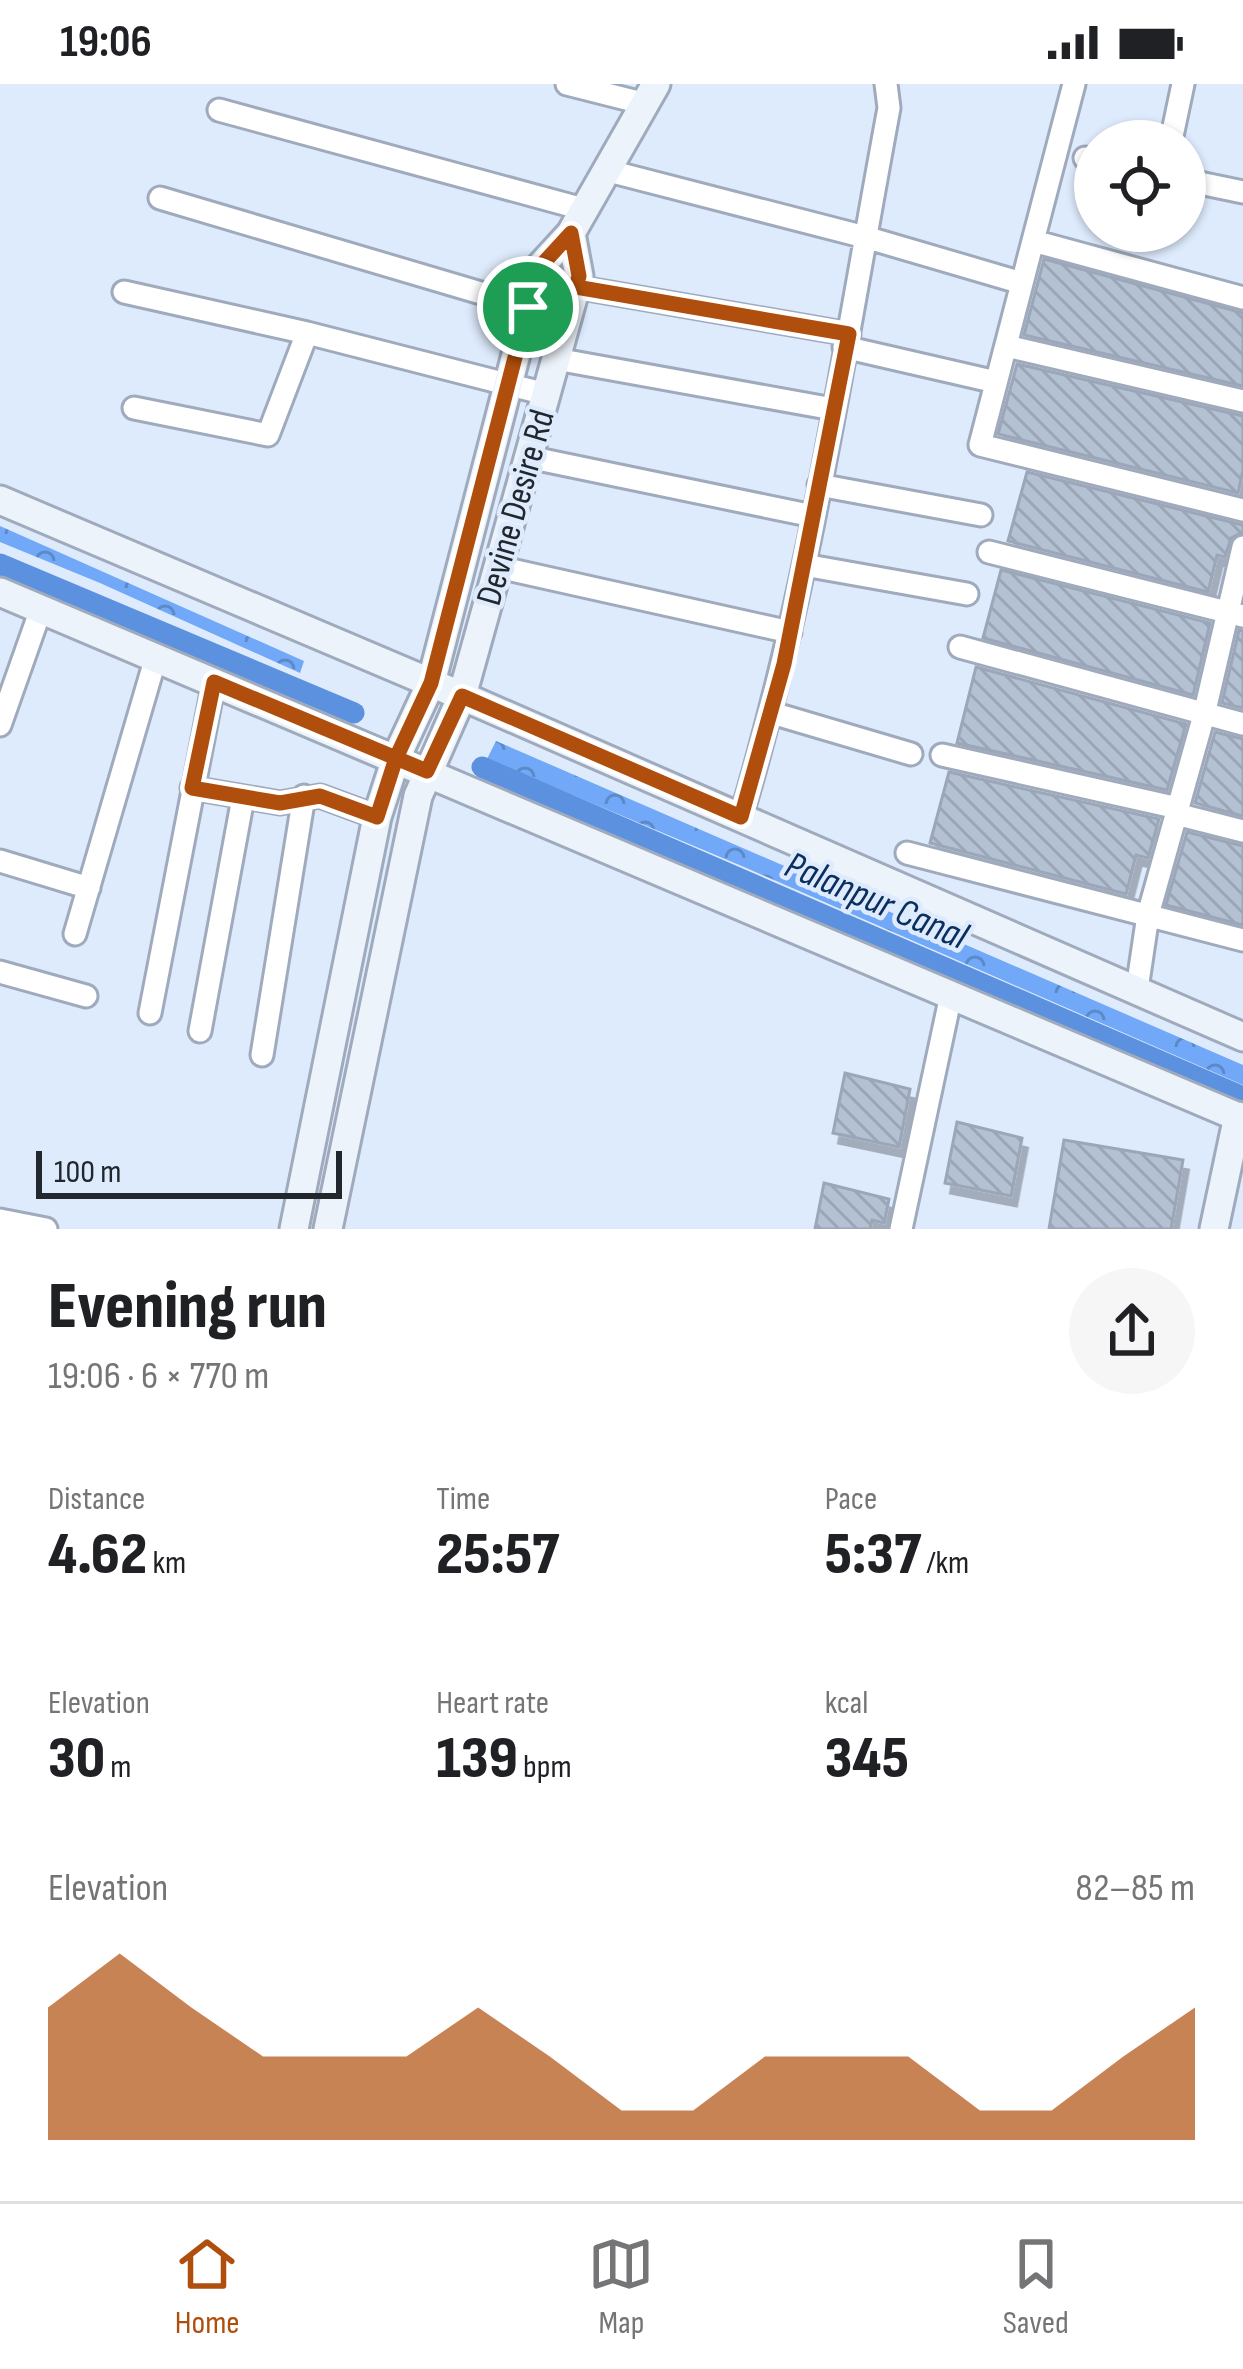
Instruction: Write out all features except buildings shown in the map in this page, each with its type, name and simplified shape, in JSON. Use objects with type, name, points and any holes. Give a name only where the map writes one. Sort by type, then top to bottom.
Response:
[{"type":"street","points":[[219,110],[577,221],[651,94],[567,84]]},
{"type":"street","points":[[741,817],[772,713],[804,566],[889,108],[886,84]]},
{"type":"street","points":[[1073,84],[980,446],[1243,510]]},
{"type":"street","points":[[1175,120],[1183,84]]},
{"type":"street","points":[[605,170],[1022,283]]},
{"type":"street","points":[[1206,184],[1243,191]]},
{"type":"street","points":[[160,198],[528,307]]},
{"type":"street","name":"Devine Desire Rd","points":[[328,1229],[405,845],[427,771],[462,696],[576,287],[577,221]]},
{"type":"street","name":"Devine Desire Rd","points":[[294,1229],[377,817],[396,758],[431,683],[538,269],[577,221]]},
{"type":"street","points":[[1034,242],[1243,298]]},
{"type":"street","points":[[576,287],[847,340],[996,382]]},
{"type":"street","points":[[124,292],[546,394]]},
{"type":"street","points":[[134,408],[268,435],[307,333]]},
{"type":"street","points":[[1006,346],[1243,400]]},
{"type":"street","points":[[556,359],[833,409]]},
{"type":"street","points":[[528,457],[813,516]]},
{"type":"street","points":[[819,485],[980,515]]},
{"type":"street","points":[[0,500],[1243,1037]]},
{"type":"street","points":[[1137,989],[1148,915],[1235,614],[1243,547]]},
{"type":"street","points":[[989,553],[1235,614]]},
{"type":"street","points":[[804,566],[967,594]]},
{"type":"street","points":[[498,567],[790,632]]},
{"type":"street","points":[[0,592],[1240,1118],[1214,1229]]},
{"type":"street","points":[[0,725],[41,609]]},
{"type":"street","points":[[960,647],[1243,724]]},
{"type":"street","points":[[75,934],[156,657]]},
{"type":"street","points":[[150,1013],[214,682]]},
{"type":"street","points":[[772,713],[911,754]]},
{"type":"street","points":[[942,755],[1243,831]]},
{"type":"street","points":[[192,788],[280,803],[320,796],[377,817]]},
{"type":"street","points":[[262,1055],[304,796]]},
{"type":"street","points":[[200,1031],[244,798]]},
{"type":"street","points":[[907,854],[1243,940]]},
{"type":"street","points":[[0,861],[88,888]]},
{"type":"street","points":[[0,972],[86,996]]},
{"type":"street","points":[[901,1229],[951,995]]},
{"type":"street","points":[[0,1220],[46,1229]]},
{"type":"green space","points":[[0,526],[304,661],[300,673],[0,542]]},
{"type":"green space","points":[[0,571],[307,703],[304,712],[0,585]]},
{"type":"green space","points":[[496,741],[1243,1065],[1243,1085],[487,759]]},
{"type":"green space","points":[[478,773],[1243,1107],[475,781]]},
{"type":"waterway","name":"Palanpur Canal","points":[[0,564],[354,713]]},
{"type":"waterway","name":"Palanpur Canal","points":[[482,767],[1243,1097]]},
{"type":"route","points":[[528,307],[431,683],[396,758],[377,817],[320,796],[280,803],[192,788],[214,682],[396,758],[427,771],[462,696],[741,817],[784,664],[849,334],[576,287],[579,276],[571,233],[538,269],[528,307]]}]
